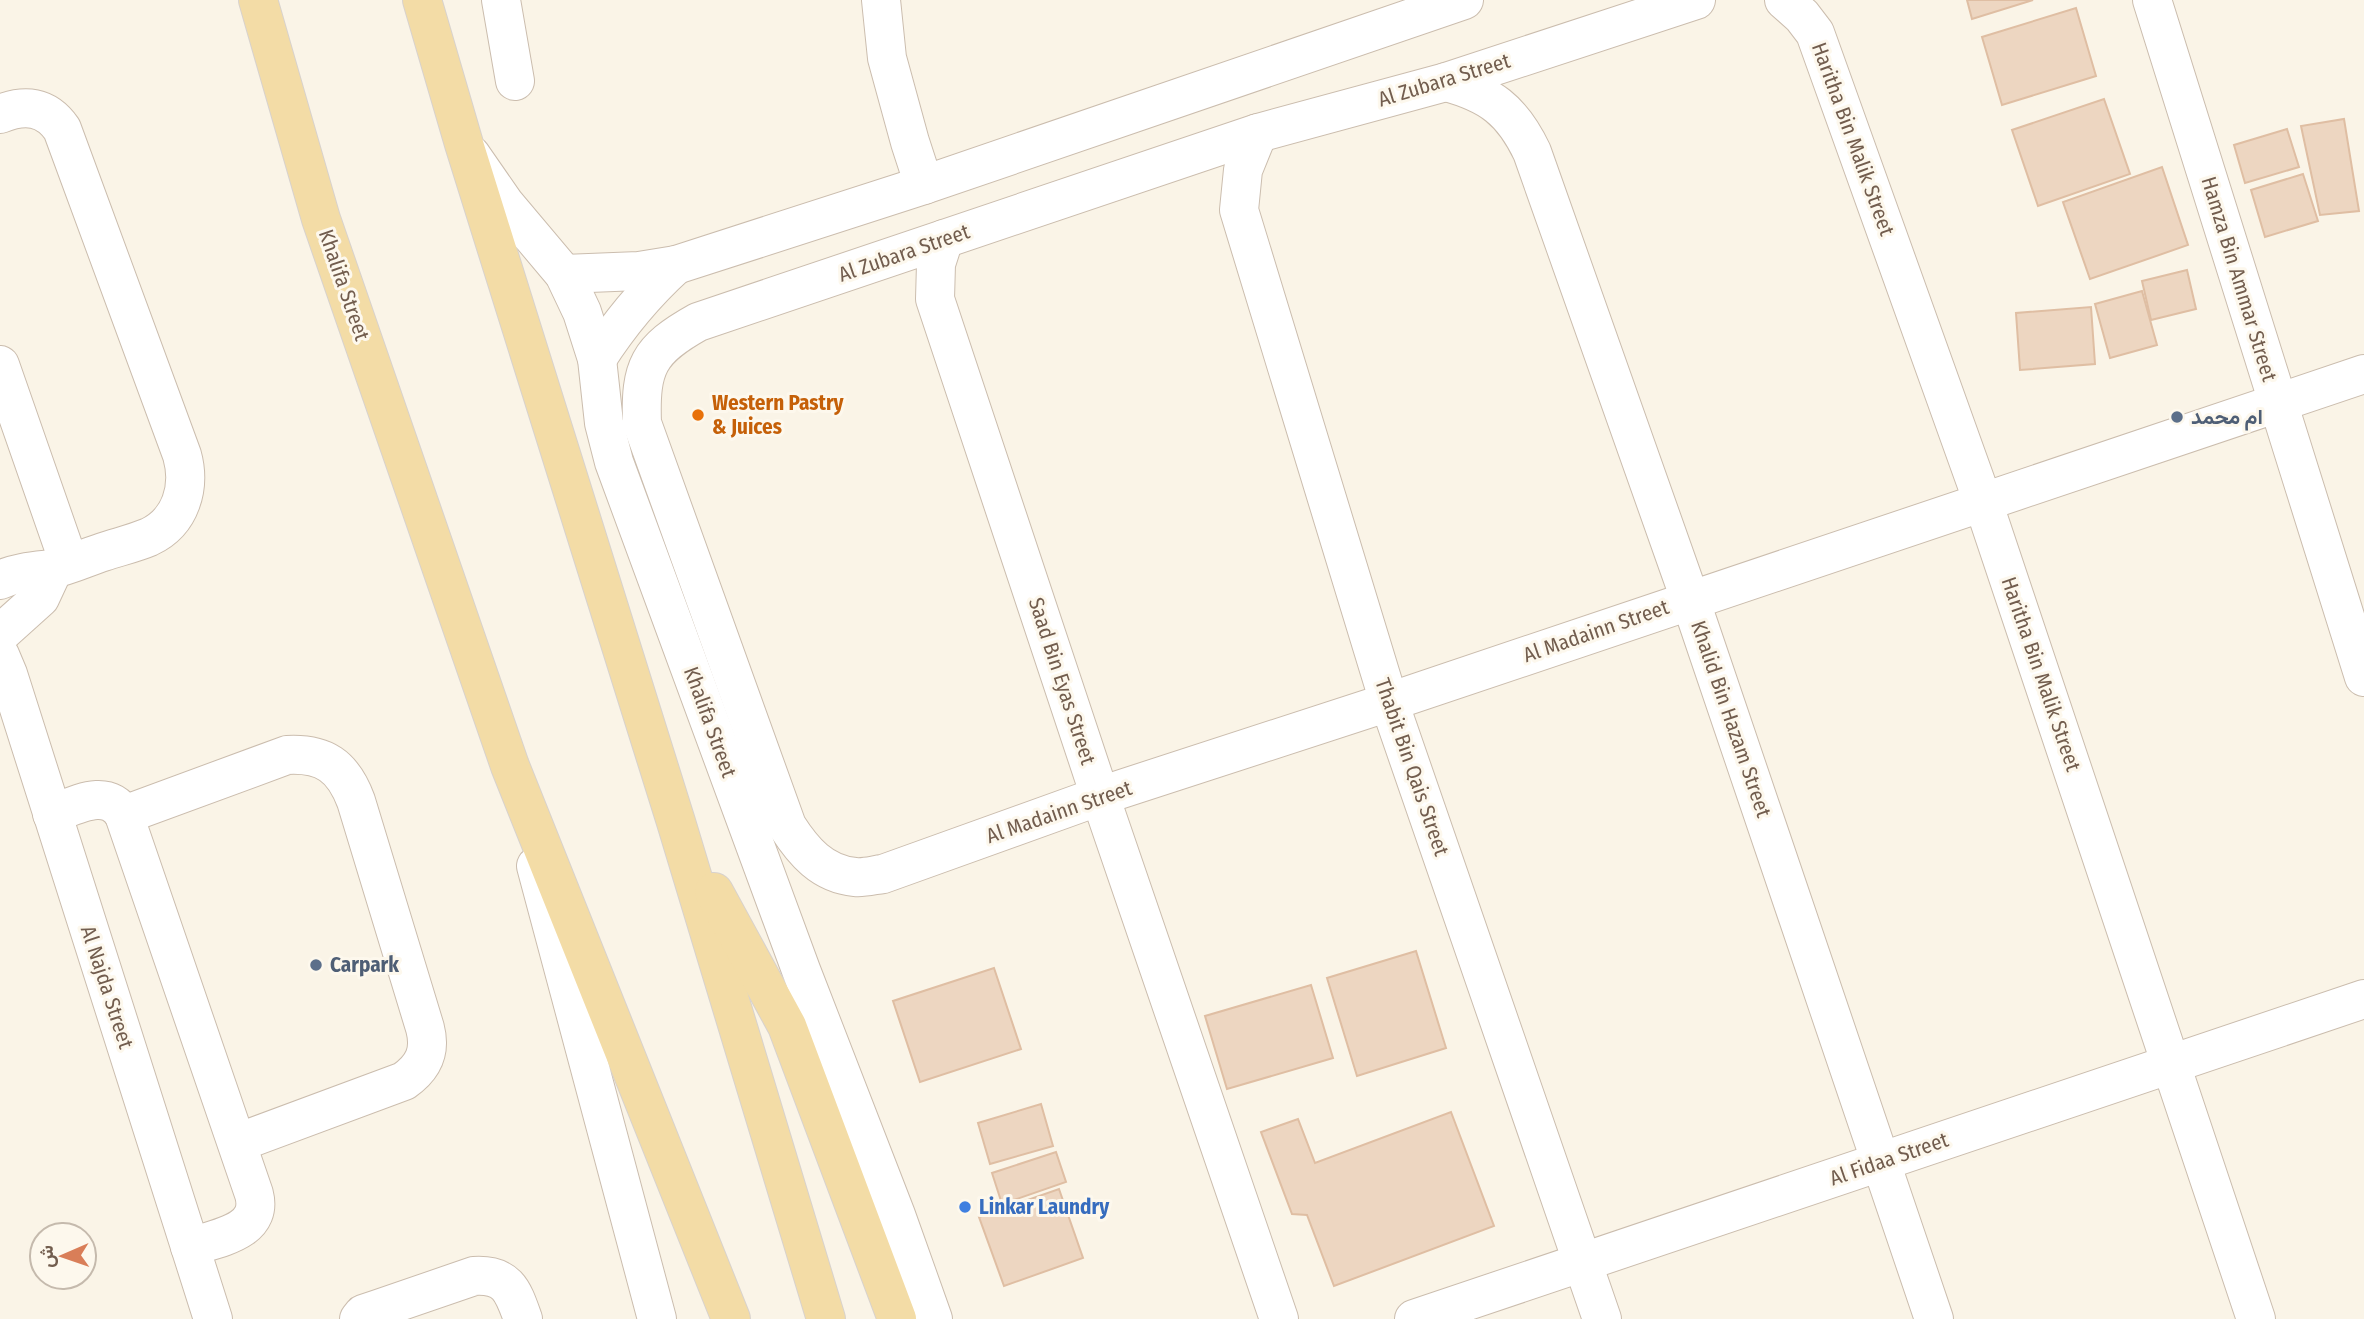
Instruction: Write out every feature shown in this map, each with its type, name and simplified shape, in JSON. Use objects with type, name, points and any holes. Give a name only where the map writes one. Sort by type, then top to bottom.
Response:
[{"type":"main road","name":"Khalifa Street","points":[[258,0],[321,219],[510,766],[731,1319]]},
{"type":"main road","name":"Khalifa Street","points":[[422,0],[464,144],[676,822],[826,1319]]},
{"type":"main road","points":[[676,822],[787,1026],[897,1319]]},
{"type":"street","points":[[430,0],[437,50]]},
{"type":"street","points":[[501,0],[516,81]]},
{"type":"street","points":[[881,0],[887,58],[925,185]]},
{"type":"street","points":[[564,275],[639,271],[676,265],[925,185],[1464,0]]},
{"type":"street","name":"Al Zubara Street","points":[[828,869],[804,852],[787,826],[642,423],[640,393],[647,364],[673,336],[698,322],[1258,133],[1446,82],[1696,0]]},
{"type":"street","name":"Haritha Bin Malik Street","points":[[1784,0],[1802,16],[1816,16],[1983,502],[2256,1319]]},
{"type":"street","name":"Hamza Bin Ammar Street","points":[[2152,0],[2364,677]]},
{"type":"street","name":"Khalid Bin Hazam Street","points":[[1446,82],[1489,98],[1507,113],[1522,131],[1532,152],[1690,599],[1934,1319]]},
{"type":"street","points":[[0,114],[21,107],[34,108],[55,119],[62,129],[186,468],[184,496],[176,513],[150,537],[61,566],[21,573],[0,580]]},
{"type":"street","points":[[1239,210],[1243,170],[1258,133]]},
{"type":"street","name":"Khalifa Street","points":[[464,144],[505,204],[564,275],[582,312],[597,359],[604,423],[614,462],[933,1319]]},
{"type":"street","points":[[1165,164],[1188,169],[1207,178],[1225,193],[1239,210]]},
{"type":"street","name":"Thabit Bin Qais Street","points":[[1239,210],[1389,702],[1602,1319]]},
{"type":"street","name":"Saad Bin Eyas Street","points":[[944,239],[936,264],[935,299],[1100,796],[1279,1319]]},
{"type":"street","points":[[597,359],[619,324],[645,293],[676,265]]},
{"type":"street","points":[[0,365],[61,566]]},
{"type":"street","name":"Al Madainn Street","points":[[828,869],[855,877],[883,874],[1100,796],[1389,702],[2364,374]]},
{"type":"street","points":[[0,634],[40,598],[61,566]]},
{"type":"street","name":"Al Najda Street","points":[[0,655],[213,1319]]},
{"type":"street","points":[[124,815],[287,755],[305,754],[334,766],[343,776],[355,801],[425,1028],[427,1052],[415,1073],[404,1081],[237,1143]]},
{"type":"street","name":"Khalifa Street","points":[[510,766],[657,1319]]},
{"type":"street","points":[[52,814],[99,798],[110,800],[119,806],[124,815],[257,1202],[252,1220],[239,1230],[190,1247]]},
{"type":"street","name":"Al Fidaa Street","points":[[1414,1319],[2364,999]]},
{"type":"street","points":[[359,1319],[363,1314],[474,1276],[488,1275],[500,1279],[510,1288],[523,1319]]},
{"type":"building","points":[[1967,0],[2033,0],[1972,19]]},
{"type":"building","points":[[2076,8],[2096,76],[2002,105],[1982,37]]},
{"type":"building","points":[[2104,99],[2130,174],[2038,206],[2012,130]]},
{"type":"building","points":[[2344,119],[2359,211],[2320,215],[2301,126]]},
{"type":"building","points":[[2287,129],[2299,167],[2245,183],[2234,145]]},
{"type":"building","points":[[2162,167],[2188,245],[2090,279],[2063,202]]},
{"type":"building","points":[[2303,174],[2318,221],[2265,237],[2251,190]]},
{"type":"building","points":[[2187,270],[2196,309],[2151,320],[2142,281]]},
{"type":"building","points":[[2142,291],[2157,345],[2110,358],[2095,304]]},
{"type":"building","points":[[2091,307],[2095,364],[2020,370],[2016,313]]},
{"type":"building","points":[[1416,951],[1446,1048],[1357,1076],[1327,978]]},
{"type":"building","points":[[994,968],[1021,1049],[920,1082],[893,1001]]},
{"type":"building","points":[[1311,985],[1333,1058],[1227,1089],[1205,1016]]},
{"type":"building","points":[[1041,1104],[1053,1146],[990,1164],[978,1123]]},
{"type":"building","points":[[1451,1112],[1494,1226],[1334,1286],[1307,1215],[1292,1214],[1261,1132],[1298,1119],[1315,1163]]},
{"type":"building","points":[[1056,1152],[1066,1182],[1002,1204],[992,1173]]},
{"type":"building","points":[[1059,1189],[1083,1258],[1004,1286],[979,1217]]},
{"type":"place","name":"Western Pastry & Juices","points":[[698,415]]},
{"type":"place","name":"ام محمد","points":[[2177,417]]},
{"type":"place","name":"Carpark","points":[[316,965]]},
{"type":"place","name":"Linkar Laundry","points":[[965,1207]]}]
